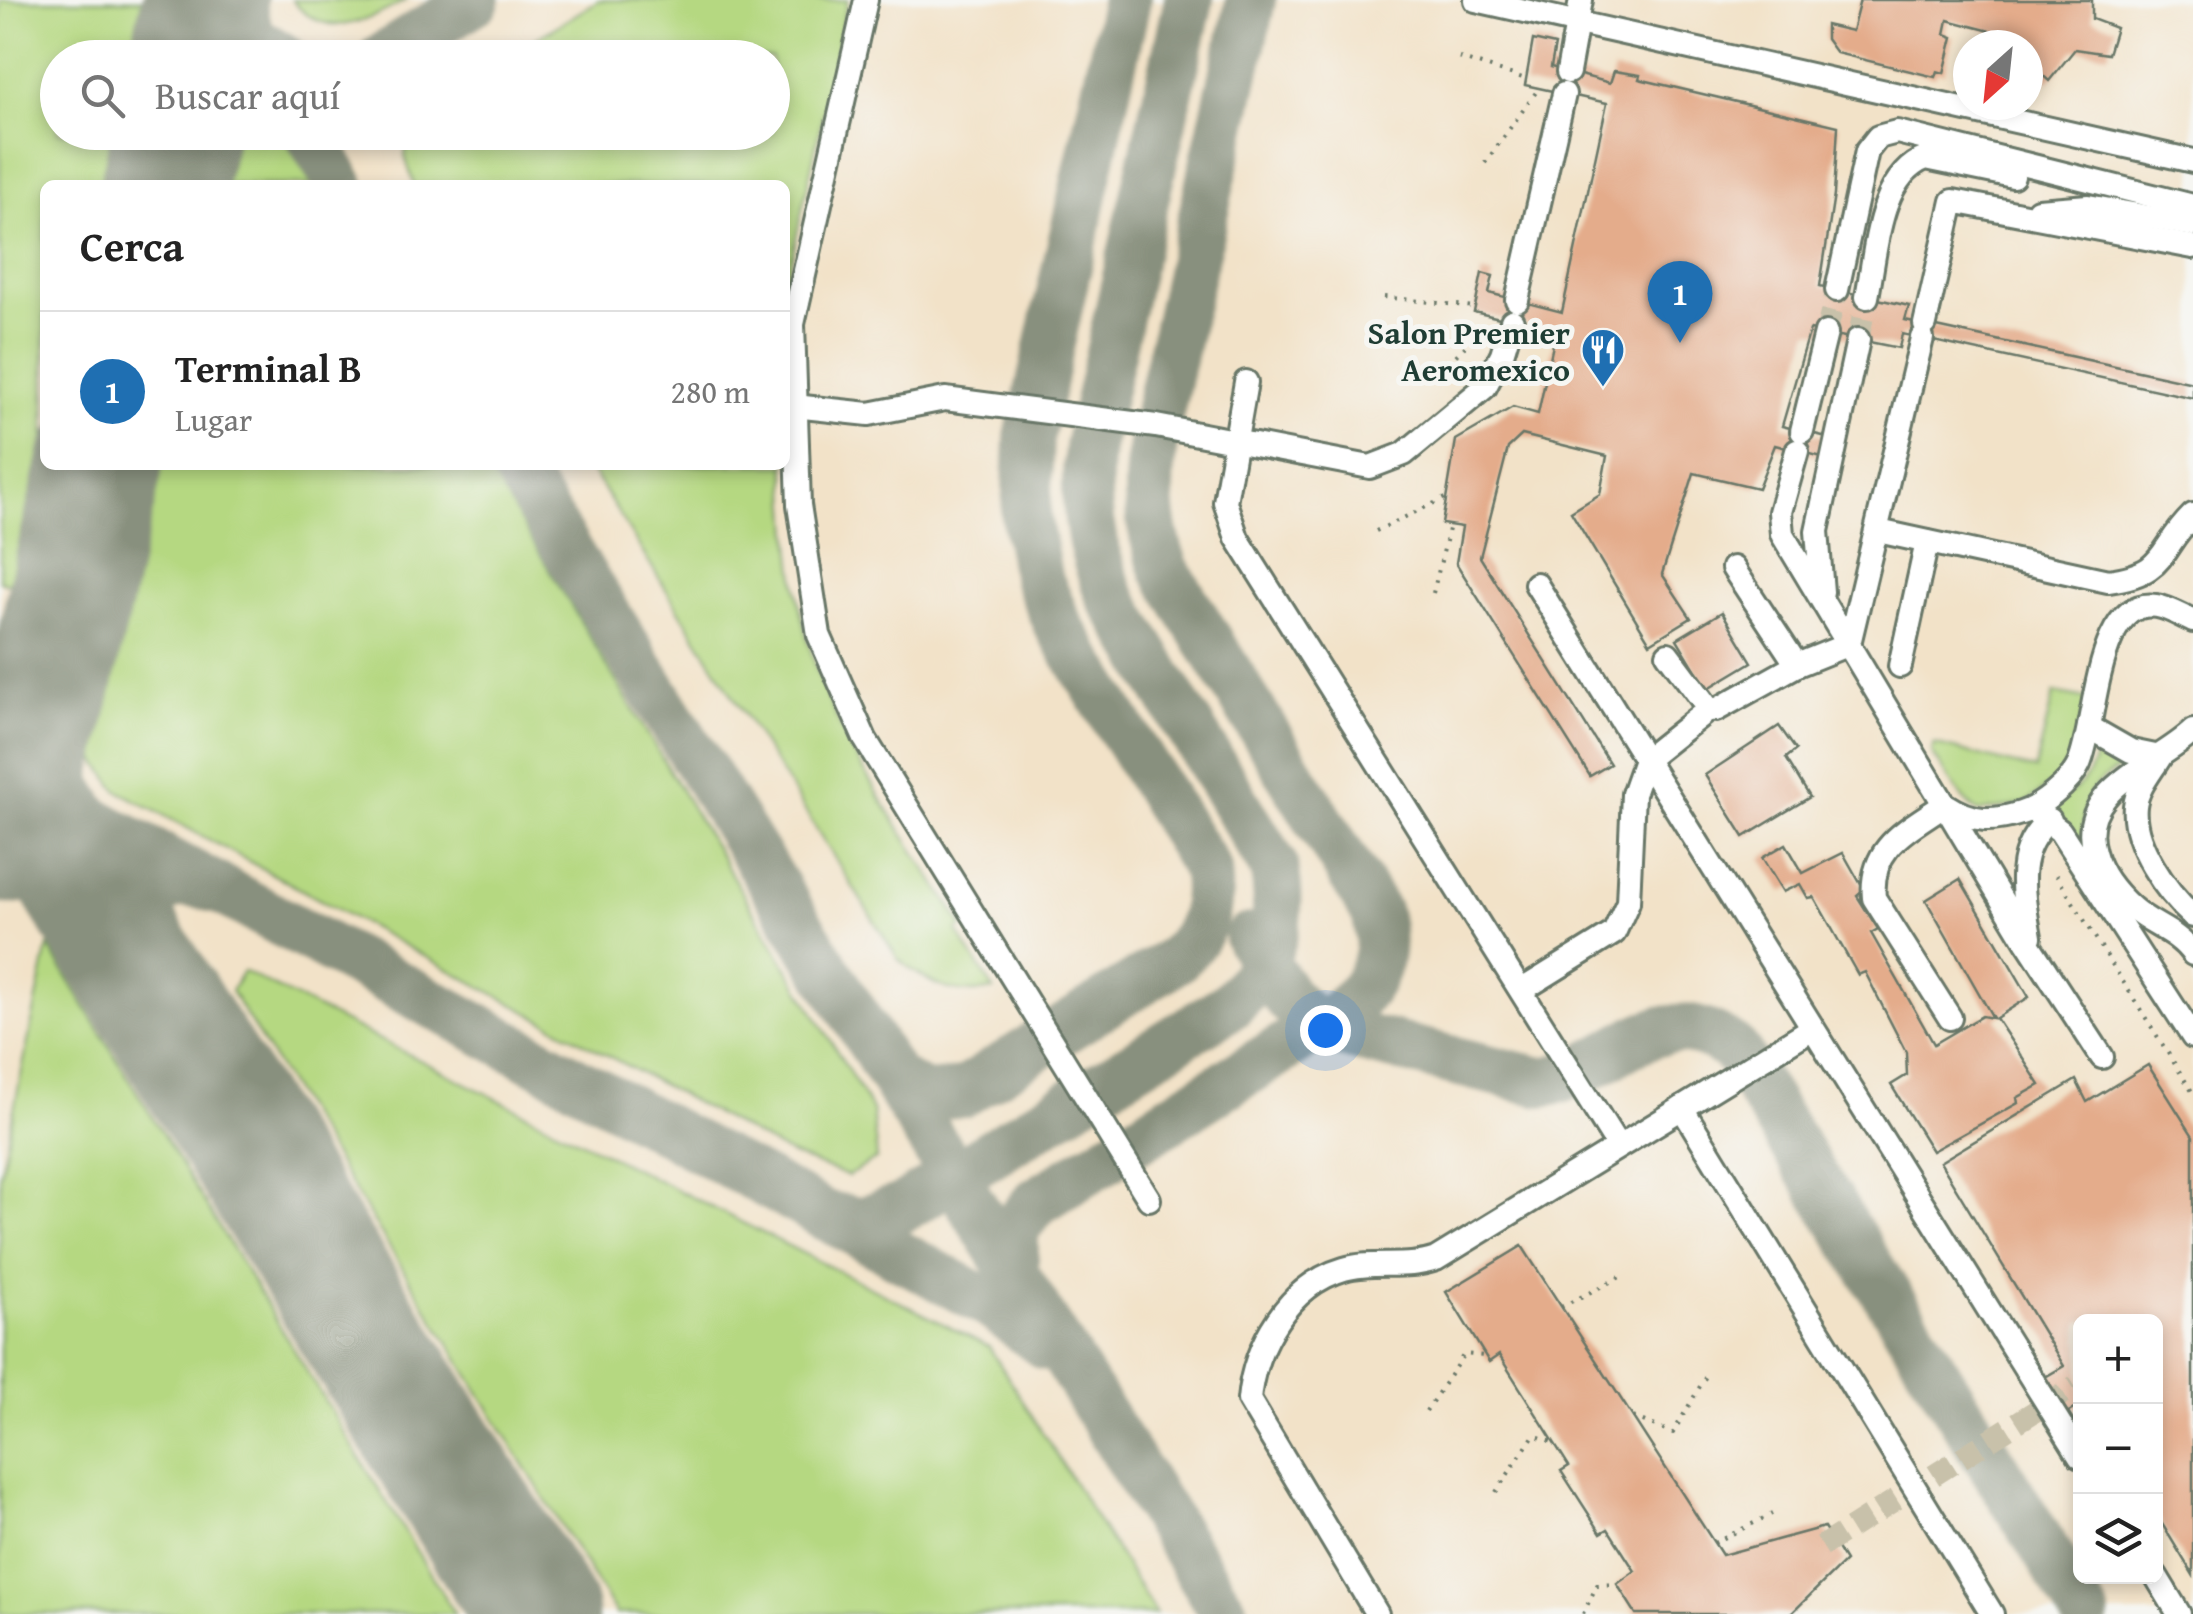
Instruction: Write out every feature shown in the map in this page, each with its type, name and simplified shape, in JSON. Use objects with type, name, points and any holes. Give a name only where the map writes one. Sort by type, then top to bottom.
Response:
[{"type":"street","points":[[866,0],[792,324],[807,572],[819,635],[865,740],[1149,1199]]},
{"type":"street","points":[[1476,0],[2193,161]]},
{"type":"street","points":[[794,406],[868,414],[945,399],[1234,439],[1370,467],[1387,464],[1486,387],[1502,354],[1508,312],[1566,83],[1581,0]]},
{"type":"street","points":[[1837,290],[1867,150],[1878,137],[1897,132],[2193,206]]},
{"type":"street","points":[[1867,297],[1892,190],[1914,162],[1926,158],[2044,183],[2126,189]]},
{"type":"street","points":[[1850,644],[1952,201],[2193,247]]},
{"type":"street","points":[[2008,212],[2088,206],[2193,227]]},
{"type":"street","points":[[2102,231],[2149,218]]},
{"type":"street","points":[[2157,241],[2193,227]]},
{"type":"street","points":[[1826,334],[1780,512],[1782,534],[2033,951],[2102,1057]]},
{"type":"street","points":[[1823,598],[1817,531],[1858,340]]},
{"type":"street","points":[[1246,382],[1225,502],[1237,538],[1375,765],[1618,1146]]},
{"type":"street","points":[[1878,531],[2108,581],[2138,578],[2158,566],[2193,515]]},
{"type":"street","points":[[1900,666],[1928,542]]},
{"type":"street","points":[[1733,568],[1797,665]]},
{"type":"street","points":[[1536,584],[2073,1445]]},
{"type":"street","points":[[2033,951],[2021,881],[2032,836],[2041,815],[2074,774],[2114,626],[2136,608],[2158,606],[2193,621]]},
{"type":"street","points":[[1522,990],[1614,933],[1623,920],[1628,902],[1633,794],[1645,760],[1709,709],[1723,708],[1797,665],[1850,644]]},
{"type":"street","points":[[1668,654],[1709,709]]},
{"type":"street","points":[[2089,727],[2131,750],[2176,751]]},
{"type":"street","points":[[2193,731],[2138,793],[2134,809],[2138,832],[2175,900],[2193,916]]},
{"type":"street","points":[[2114,911],[2090,840],[2096,811],[2116,786],[2176,751]]},
{"type":"street","points":[[1945,804],[1964,816],[1988,820],[2041,815]]},
{"type":"street","points":[[1945,804],[1889,843],[1872,876],[1874,898],[1950,1018]]},
{"type":"street","points":[[2041,815],[2114,911],[2193,1037]]},
{"type":"street","points":[[2108,884],[2135,911],[2181,938],[2193,954]]},
{"type":"street","points":[[1376,1614],[1249,1400],[1258,1362],[1288,1304],[1344,1268],[1412,1268],[1436,1260],[1811,1029]]},
{"type":"street","points":[[1682,1108],[1992,1614]]},
{"type":"street","points":[[2161,1584],[2180,1614]]},
{"type":"path","points":[[1459,58],[1526,79]]},
{"type":"path","points":[[1485,164],[1539,88]]},
{"type":"path","points":[[1384,297],[1475,307]]},
{"type":"path","points":[[1433,377],[1508,312]]},
{"type":"path","points":[[1376,531],[1447,497]]},
{"type":"path","points":[[1433,593],[1450,525]]},
{"type":"path","points":[[2056,875],[2193,1093]]},
{"type":"path","points":[[1561,1308],[1626,1274]]},
{"type":"path","points":[[1426,1411],[1464,1354],[1485,1356]]},
{"type":"path","points":[[1633,1417],[1673,1433],[1706,1376]]},
{"type":"path","points":[[1496,1492],[1534,1435],[1555,1443]]},
{"type":"path","points":[[1714,1543],[1772,1514]]},
{"type":"path","points":[[1583,1614],[1598,1585],[1617,1584]]},
{"type":"green space","points":[[0,0],[153,0],[146,40],[40,40],[40,150],[123,150],[116,180],[40,180],[40,470],[52,470],[21,588],[0,581]]},
{"type":"green space","points":[[292,0],[406,0],[361,21],[332,24],[318,21]]},
{"type":"green space","points":[[599,0],[848,0],[790,265],[790,180],[412,180],[406,150],[790,150],[790,40],[534,40]]},
{"type":"green space","points":[[223,150],[292,150],[317,180],[215,180]]},
{"type":"green space","points":[[146,470],[490,470],[872,1110],[877,1158],[848,1176],[792,1155],[117,790],[96,760],[91,736],[93,692]]},
{"type":"green space","points":[[591,470],[786,470],[796,584],[806,634],[826,694],[860,763],[963,926],[957,931],[994,990],[966,992],[942,987],[898,959]]},
{"type":"green space","points":[[2054,693],[2086,699],[2070,770],[2025,804],[1978,812],[1963,799],[1932,753],[1934,744],[2035,770]]},
{"type":"green space","points":[[2099,744],[2134,755],[2102,780],[2089,796],[2084,816],[2084,858],[2047,806],[2082,782]]},
{"type":"green space","points":[[48,946],[455,1614],[0,1614],[0,1176]]},
{"type":"green space","points":[[243,971],[989,1347],[1156,1614],[616,1614],[231,991]]},
{"type":"building","points":[[1860,0],[2092,0],[2092,19],[2116,28],[2108,54],[2075,49],[2049,81],[2043,76],[2043,30],[1987,30],[1948,20],[1945,34],[1953,37],[1944,73],[1937,71],[1935,77],[1836,53],[1826,39],[1826,25],[1852,31]]},
{"type":"building","points":[[1533,40],[1555,45],[1551,67],[1610,83],[1614,71],[1640,75],[1639,79],[1838,126],[1834,195],[1820,286],[1909,306],[1905,320],[2193,383],[2193,398],[1902,334],[1899,348],[1810,330],[1782,426],[1827,437],[1822,457],[1775,445],[1758,488],[1694,473],[1662,574],[1691,618],[1650,643],[1571,512],[1600,494],[1607,456],[1522,435],[1508,448],[1480,557],[1610,764],[1590,776],[1456,563],[1462,527],[1442,524],[1456,440],[1513,407],[1538,414],[1556,331],[1474,312],[1482,273],[1493,276],[1489,293],[1562,312],[1607,103],[1525,85]]},
{"type":"building","points":[[1722,612],[1752,662],[1707,689],[1677,639]]},
{"type":"building","points":[[1779,726],[1796,750],[1786,758],[1810,797],[1744,837],[1705,775]]},
{"type":"building","points":[[1786,844],[1803,873],[1843,853],[1864,890],[1857,896],[1878,929],[1871,933],[1934,1044],[1982,1016],[1993,1018],[1926,900],[1960,879],[2029,997],[1996,1018],[2040,1085],[2017,1098],[2018,1103],[1932,1151],[1891,1085],[1907,1075],[1906,1052],[1865,972],[1858,975],[1814,897],[1808,898],[1800,884],[1783,892],[1762,858]]},
{"type":"building","points":[[2148,1065],[2193,1136],[2193,1575],[2163,1526],[2163,1314],[2073,1314],[2073,1409],[2062,1416],[2040,1380],[2064,1366],[1940,1162],[2076,1080],[2087,1102]]},
{"type":"building","points":[[1522,1246],[1722,1555],[1824,1527],[1845,1561],[1791,1614],[1636,1614],[1617,1584],[1635,1571],[1608,1529],[1601,1533],[1561,1471],[1569,1466],[1499,1355],[1489,1362],[1446,1292]]},
{"type":"taxiway","points":[[191,0],[191,40]]},
{"type":"taxiway","points":[[240,0],[250,37],[255,40]]},
{"type":"taxiway","points":[[411,40],[475,0]]},
{"type":"taxiway","points":[[895,1080],[926,1096],[962,1093],[1176,959],[1193,940],[1204,919],[1207,870],[1057,623],[1037,576],[1026,516],[1029,438],[1126,0]]},
{"type":"taxiway","points":[[823,1215],[861,1222],[904,1207],[1229,1006],[1254,976],[1271,943],[1277,906],[1274,867],[1111,597],[1097,560],[1088,505],[1089,447],[1189,0]]},
{"type":"taxiway","points":[[1014,1274],[1014,1229],[1036,1202],[1340,1013],[1369,981],[1378,956],[1376,913],[1165,570],[1151,516],[1149,482],[1156,426],[1251,0]]},
{"type":"taxiway","points":[[319,150],[337,180]]},
{"type":"taxiway","points":[[517,470],[1225,1614]]},
{"type":"taxiway","points":[[0,745],[41,789],[75,811],[990,1304],[1047,1346]]},
{"type":"taxiway","points":[[161,1007],[144,937],[153,898],[167,887],[189,884],[220,890]]},
{"type":"taxiway","points":[[1249,938],[1286,996],[1316,1027],[1541,1082],[1568,1075],[1658,1032],[1681,1029],[1707,1034],[1735,1050],[2085,1614]]},
{"type":"runway","points":[[196,40],[205,0]]},
{"type":"runway","points":[[164,180],[171,150]]},
{"type":"runway","points":[[13,842],[99,470]]},
{"type":"runway","points":[[0,747],[536,1614]]},
{"type":"tunnel","points":[[1826,333],[1837,290]]},
{"type":"tunnel","points":[[1858,340],[1867,297]]},
{"type":"tunnel","points":[[1822,1546],[2073,1387]]},
{"type":"place","name":"Terminal B","points":[[1680,343]]},
{"type":"place","name":"Salon Premier Aeromexico","points":[[1603,388]]}]
